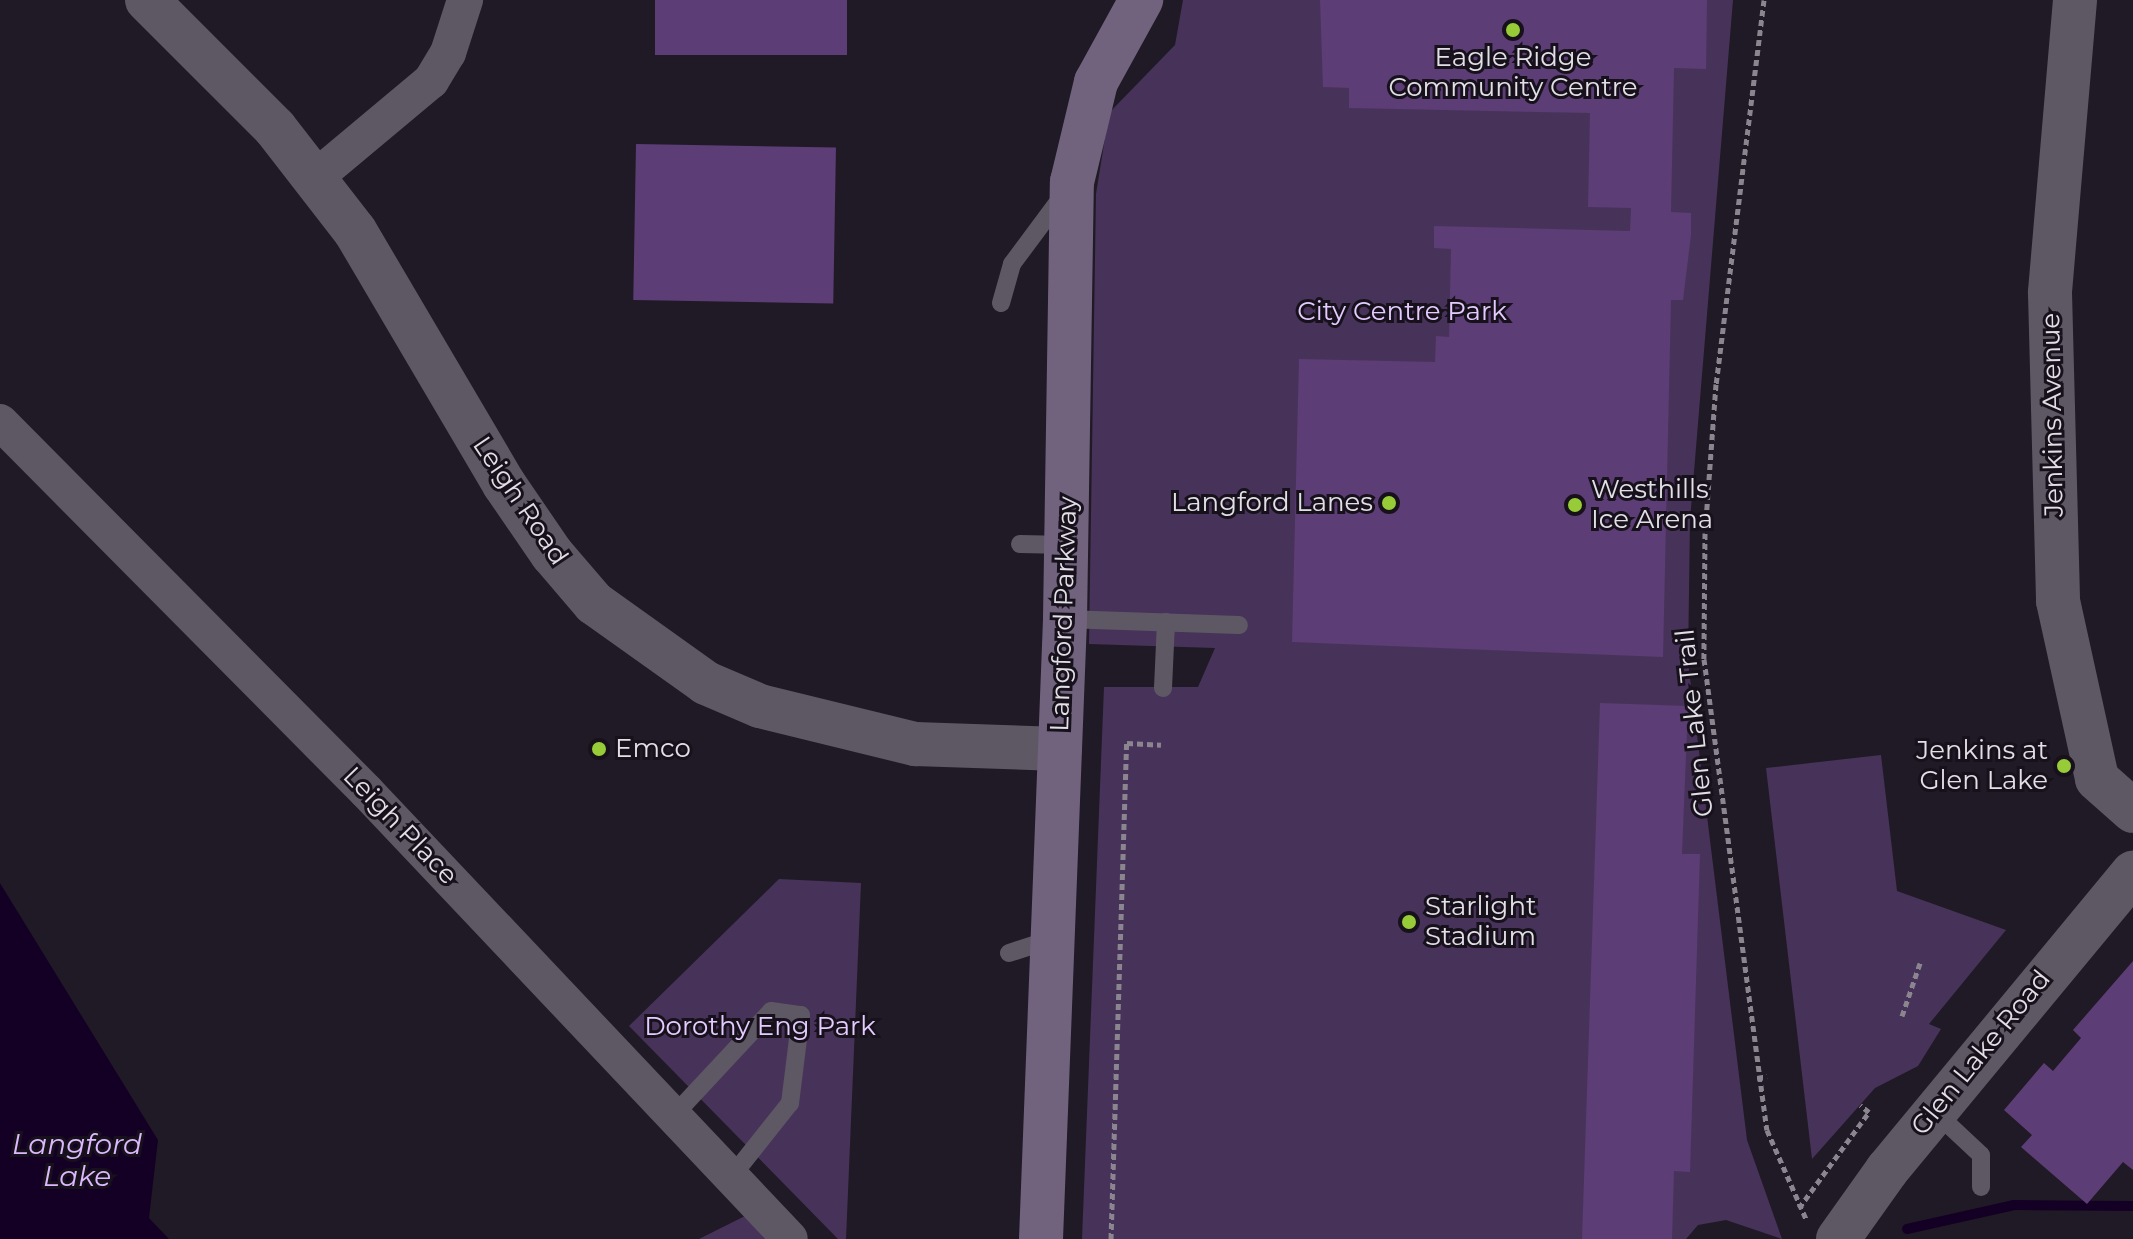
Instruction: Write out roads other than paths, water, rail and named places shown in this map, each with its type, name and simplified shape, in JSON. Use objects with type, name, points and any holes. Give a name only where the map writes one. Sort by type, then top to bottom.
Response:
[{"type":"main road","name":"Langford Parkway","points":[[1041,1239],[1065,619],[1072,182],[1096,82],[1140,1]]},
{"type":"street","name":"Leigh Road","points":[[147,0],[275,128],[316,177],[363,243],[504,484],[594,603],[706,683],[760,706],[915,744],[1060,749]]},
{"type":"street","points":[[316,177],[431,81],[453,42],[465,0]]},
{"type":"street","name":"Jenkins Avenue","points":[[2075,0],[2050,293],[2058,601],[2097,779],[2133,811]]},
{"type":"street","name":"Leigh Place","points":[[0,422],[676,1113],[790,1239]]},
{"type":"street","name":"Glen Lake Road","points":[[1836,1235],[1934,1111],[2133,873]]},
{"type":"lane","points":[[1001,303],[1012,264],[1072,182]]},
{"type":"lane","points":[[1020,544],[1067,545]]},
{"type":"lane","points":[[1065,619],[1239,625]]},
{"type":"lane","points":[[1163,688],[1166,622]]},
{"type":"lane","points":[[1009,953],[1052,939]]},
{"type":"lane","points":[[676,1113],[771,1011],[801,1015],[790,1103],[732,1176]]},
{"type":"lane","points":[[1934,1111],[1981,1155],[1981,1187]]},
{"type":"water","name":"Langford Lake","points":[[0,883],[158,1140],[149,1218],[169,1239],[0,1239]]},
{"type":"waterway","points":[[1907,1229],[2014,1205],[2133,1206]]},
{"type":"place","name":"Eagle Ridge Community Centre","points":[[1513,30]]},
{"type":"place","name":"Langford Lanes","points":[[1389,503]]},
{"type":"place","name":"Westhills Ice Arena","points":[[1575,505]]},
{"type":"place","name":"Emco","points":[[599,749]]},
{"type":"place","name":"Jenkins at Glen Lake","points":[[2064,766]]},
{"type":"place","name":"Starlight Stadium","points":[[1409,922]]},
{"type":"park label","name":"City Centre Park","points":[[1402,312]]},
{"type":"park label","name":"Dorothy Eng Park","points":[[760,1027]]}]
